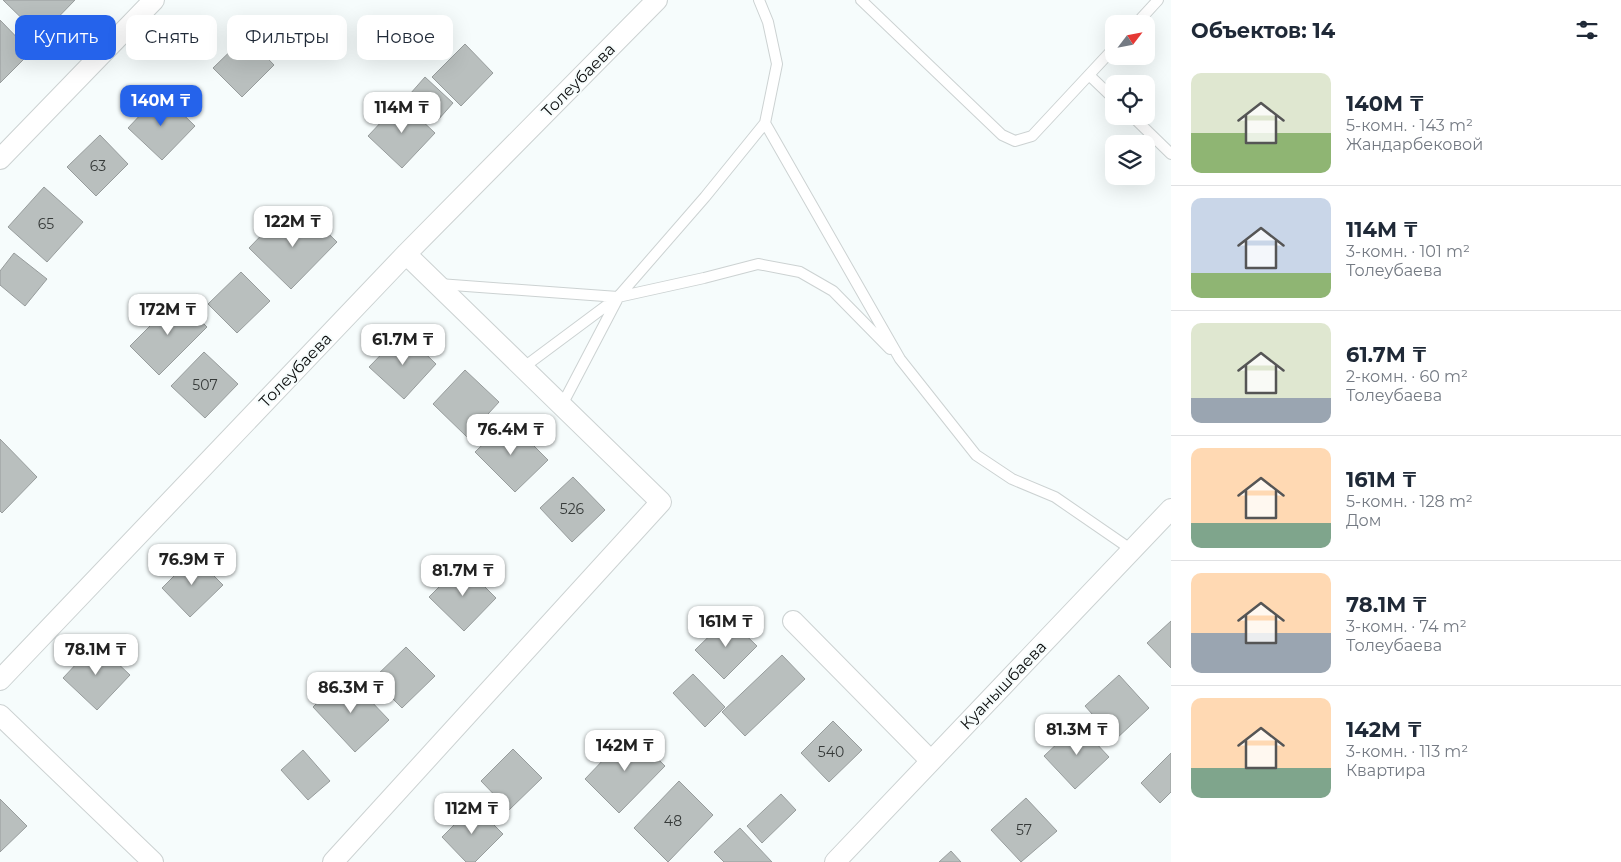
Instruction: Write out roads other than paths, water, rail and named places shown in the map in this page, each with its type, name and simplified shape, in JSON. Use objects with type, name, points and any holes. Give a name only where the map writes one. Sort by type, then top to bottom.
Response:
[{"type":"street","points":[[0,159],[154,0]]},
{"type":"street","name":"Толеубаева","points":[[0,680],[406,254],[657,0]]},
{"type":"street","points":[[333,862],[661,502],[406,254]]},
{"type":"street","name":"Куанышбаева","points":[[835,862],[1171,509]]},
{"type":"street","points":[[793,621],[931,761]]},
{"type":"street","points":[[0,715],[153,862]]},
{"type":"lane","points":[[524,367],[618,297],[705,198],[765,123],[777,64],[768,22],[759,0]]},
{"type":"lane","points":[[862,0],[1002,134],[1015,141],[1032,136],[1105,58]]},
{"type":"lane","points":[[1144,15],[1158,0]]},
{"type":"lane","points":[[1089,75],[1105,90]]},
{"type":"lane","points":[[765,123],[900,359]]},
{"type":"lane","points":[[1141,125],[1171,154]]},
{"type":"lane","points":[[438,284],[618,297],[758,264],[800,272],[833,290],[900,359],[976,455],[1012,479],[1055,497],[1132,550]]},
{"type":"lane","points":[[562,405],[618,297]]}]
